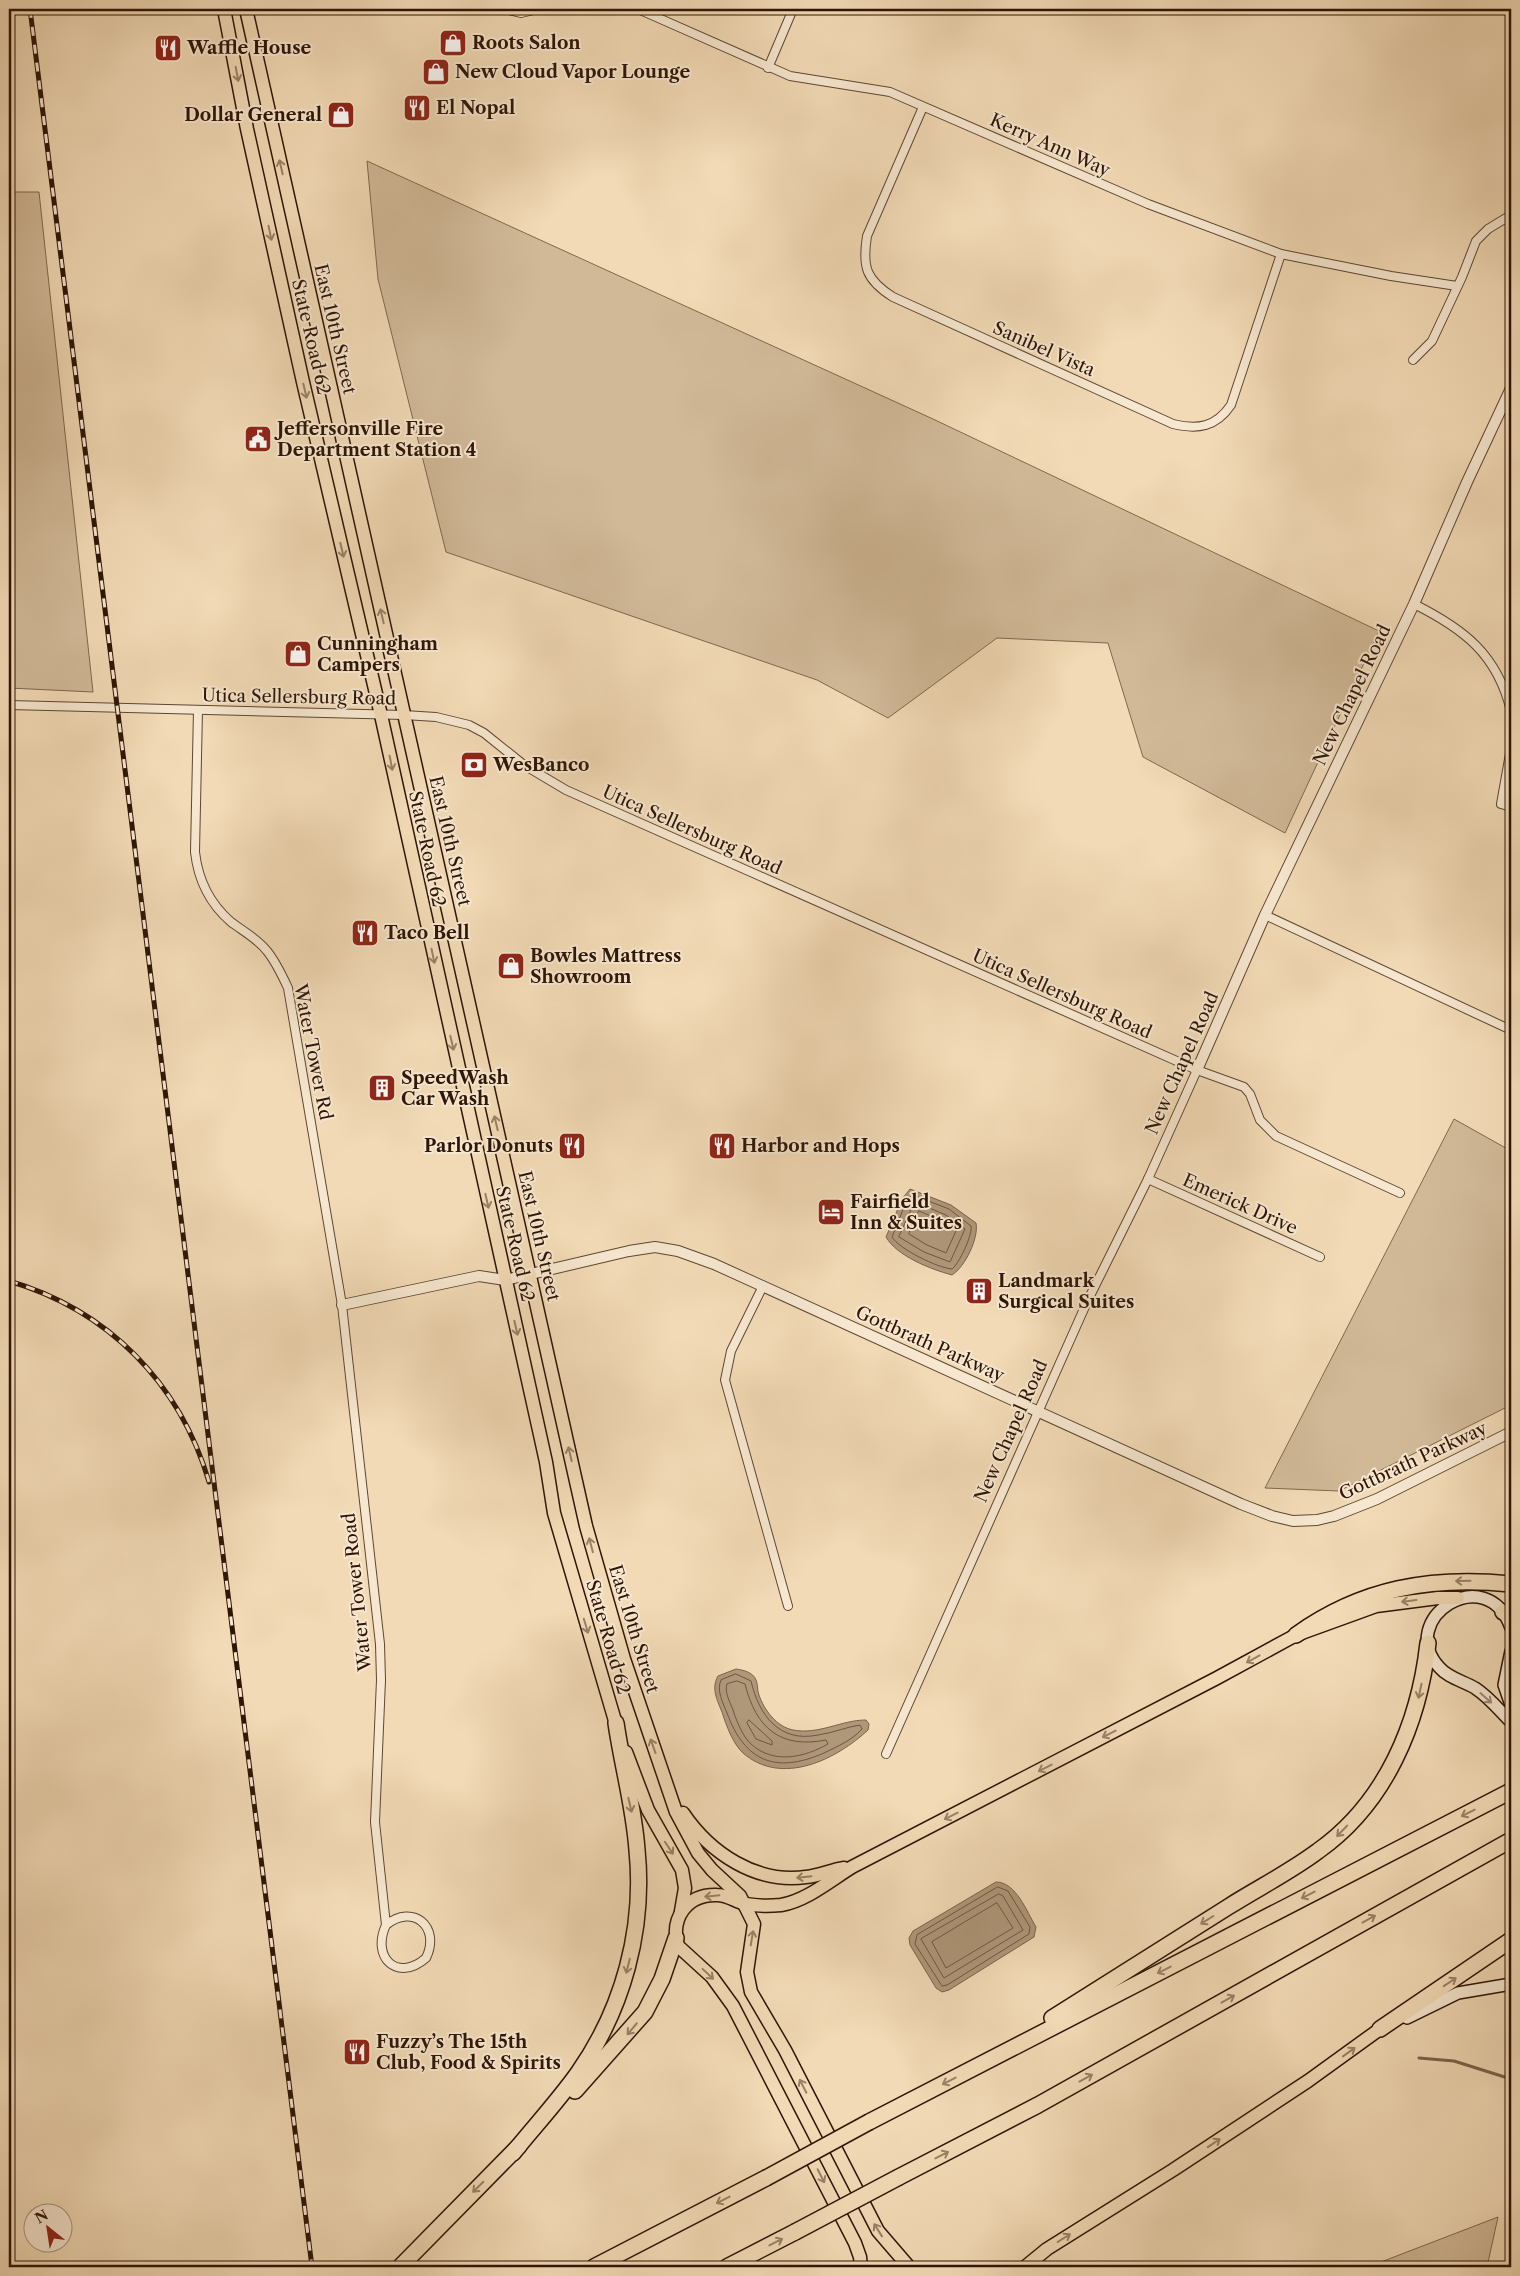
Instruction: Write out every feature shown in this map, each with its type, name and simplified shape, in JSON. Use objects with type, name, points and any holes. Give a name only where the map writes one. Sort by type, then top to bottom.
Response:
[{"type":"highway","points":[[1296,1635],[1323,1616],[1386,1591],[1447,1581],[1511,1584]]},
{"type":"highway","points":[[993,2058],[1116,1977],[1304,1861],[1337,1836],[1376,1792],[1402,1746],[1418,1701],[1428,1643]]},
{"type":"highway","points":[[513,2153],[572,2081],[594,2049],[614,2010],[631,1954],[638,1902],[638,1852],[616,1723]]},
{"type":"highway","points":[[594,2267],[869,2122],[1511,1790]]},
{"type":"highway","points":[[727,2267],[1047,2100],[1511,1840]]},
{"type":"highway","points":[[400,2267],[569,2097],[635,2025],[645,2012],[662,1978],[676,1938]]},
{"type":"highway","points":[[1380,2029],[1511,1940]]},
{"type":"main road","name":"State Road 62","points":[[224,9],[247,129],[301,372],[381,715],[546,1462],[554,1513],[616,1723]]},
{"type":"main road","name":"East 10th Street","points":[[246,9],[586,1526],[624,1660],[680,1823],[698,1853],[745,1904],[754,1924],[747,1972],[751,1992],[785,2050],[869,2216],[886,2244],[909,2267]]},
{"type":"main road","points":[[681,1910],[695,1900],[710,1896],[723,1896],[745,1904],[788,1903],[808,1894],[852,1867],[1217,1678],[1296,1635],[1376,1606],[1438,1598],[1483,1598],[1507,1614],[1511,1628]]},
{"type":"main road","points":[[1458,1598],[1445,1606],[1436,1615],[1428,1633],[1428,1643],[1432,1658],[1439,1668],[1449,1675],[1475,1688],[1511,1722]]},
{"type":"main road","points":[[1511,1651],[1504,1685],[1511,1705]]},
{"type":"main road","points":[[616,1723],[648,1810],[682,1870],[686,1888],[676,1924],[676,1938],[684,1953],[712,1976],[733,2006],[847,2227],[858,2252],[861,2267]]},
{"type":"main road","points":[[669,1792],[701,1836],[726,1857],[743,1866],[776,1877],[789,1878],[806,1877],[852,1867]]},
{"type":"main road","points":[[1017,2267],[1174,2170],[1308,2081],[1380,2029],[1458,1994],[1511,1984]]},
{"type":"main road","points":[[1026,2267],[1047,2249]]},
{"type":"street","points":[[504,9],[521,13],[538,9]]},
{"type":"street","name":"Kerry Ann Way","points":[[638,9],[768,68],[802,80],[890,92],[1148,204],[1281,254],[1390,276],[1458,286]]},
{"type":"street","points":[[768,68],[793,9]]},
{"type":"street","name":"Sanibel Vista","points":[[924,107],[866,236],[864,254],[866,268],[872,280],[893,297],[1173,424],[1201,427],[1213,423],[1224,415],[1231,404],[1281,254]]},
{"type":"street","points":[[1413,360],[1432,341],[1458,286],[1476,241],[1488,229],[1511,215]]},
{"type":"street","name":"New Chapel Road","points":[[886,1754],[1087,1302],[1148,1179],[1265,915],[1414,604],[1466,482],[1511,388]]},
{"type":"street","points":[[1414,604],[1453,626],[1478,645],[1500,677],[1511,711]]},
{"type":"street","name":"Utica Sellersburg Road","points":[[9,705],[404,715],[436,717],[469,725],[484,733],[524,765],[566,790],[1197,1070],[1244,1087],[1250,1094],[1260,1120],[1276,1136],[1400,1193]]},
{"type":"street","name":"Water Tower Rd","points":[[198,710],[195,852],[197,867],[206,892],[215,905],[230,921],[266,950],[279,968],[288,988],[334,1257]]},
{"type":"street","points":[[1511,748],[1501,804],[1511,808]]},
{"type":"street","points":[[1265,915],[1511,1030]]},
{"type":"street","name":"Emerick Drive","points":[[1148,1179],[1320,1257]]},
{"type":"street","name":"Gottbrath Parkway","points":[[342,1305],[479,1276],[505,1280],[629,1251],[655,1248],[678,1251],[763,1286],[1241,1504],[1272,1516],[1293,1521],[1317,1520],[1350,1511],[1511,1432]]},
{"type":"street","name":"Water Tower Road","points":[[334,1257],[342,1305],[368,1554],[380,1644],[381,1680],[375,1822],[386,1924],[380,1937],[380,1947],[384,1957],[392,1965],[411,1968],[426,1958],[432,1941],[429,1931],[423,1923],[414,1917],[405,1916],[395,1917],[386,1924]]},
{"type":"street","points":[[763,1286],[731,1351],[726,1380],[788,1606]]},
{"type":"shaded area","points":[[367,161],[933,419],[1379,631],[1285,833],[1143,757],[1108,643],[997,638],[888,718],[817,680],[446,552],[378,279]]},
{"type":"shaded area","points":[[9,192],[39,192],[93,692],[9,688]]},
{"type":"shaded area","points":[[1454,1119],[1511,1151],[1511,1405],[1339,1491],[1265,1488]]},
{"type":"shaded area","points":[[1498,2217],[1487,2267],[1368,2267]]},
{"type":"water","points":[[910,1189],[951,1205],[976,1223],[975,1236],[970,1252],[962,1266],[952,1275],[906,1256],[891,1244],[886,1237],[902,1199]]},
{"type":"water","points":[[736,1669],[748,1672],[755,1677],[759,1695],[764,1706],[777,1722],[787,1728],[812,1731],[848,1722],[866,1720],[869,1724],[868,1730],[841,1751],[808,1765],[792,1768],[775,1768],[758,1763],[743,1753],[736,1745],[718,1703],[715,1685],[718,1676]]},
{"type":"water","points":[[996,1882],[1003,1883],[1009,1887],[1020,1899],[1036,1927],[1034,1937],[949,1990],[942,1992],[936,1988],[910,1945],[909,1938],[913,1931]]},
{"type":"waterway","points":[[1419,2058],[1454,2061],[1511,2079]]},
{"type":"railway","points":[[30,9],[312,2267]]},
{"type":"railway","points":[[9,1281],[45,1294],[78,1311],[108,1331],[135,1355],[159,1383],[179,1413],[196,1446],[209,1482]]},
{"type":"place","name":"Roots Salon","points":[[453,43]]},
{"type":"place","name":"Waffle House","points":[[168,48]]},
{"type":"place","name":"New Cloud Vapor Lounge","points":[[436,72]]},
{"type":"place","name":"El Nopal","points":[[417,108]]},
{"type":"place","name":"Dollar General","points":[[341,115]]},
{"type":"place","name":"Jeffersonville Fire Department Station 4","points":[[258,439]]},
{"type":"place","name":"Cunningham Campers","points":[[298,654]]},
{"type":"place","name":"WesBanco","points":[[474,765]]},
{"type":"place","name":"Taco Bell","points":[[365,933]]},
{"type":"place","name":"Bowles Mattress Showroom","points":[[511,966]]},
{"type":"place","name":"SpeedWash Car Wash","points":[[382,1088]]},
{"type":"place","name":"Parlor Donuts","points":[[572,1146]]},
{"type":"place","name":"Harbor and Hops","points":[[722,1146]]},
{"type":"place","name":"Fairfield Inn & Suites","points":[[831,1212]]},
{"type":"place","name":"Landmark Surgical Suites","points":[[979,1291]]},
{"type":"place","name":"Fuzzy’s The 15th Club, Food & Spirits","points":[[357,2052]]}]
